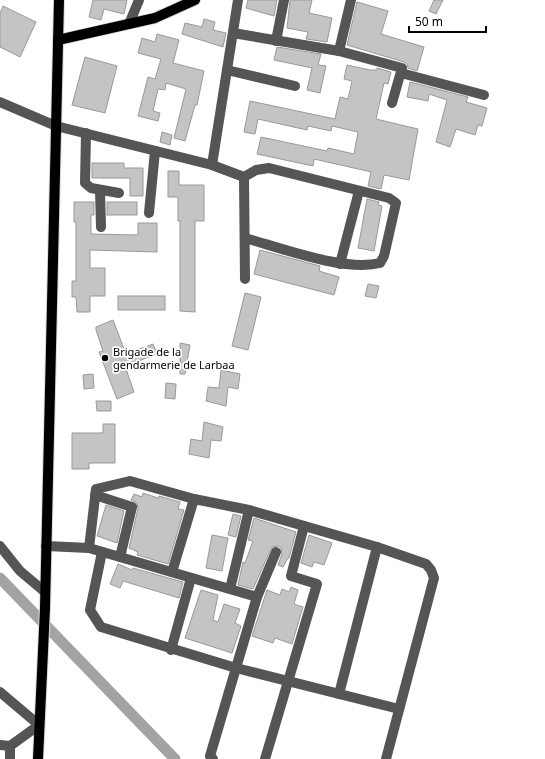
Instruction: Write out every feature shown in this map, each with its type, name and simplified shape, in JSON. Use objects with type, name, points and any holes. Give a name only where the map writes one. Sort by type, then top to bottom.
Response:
[{"type":"main road","points":[[38,759],[45,608],[59,0]]},
{"type":"main road","points":[[58,40],[155,18],[195,0]]},
{"type":"street","points":[[129,24],[139,0]]},
{"type":"street","points":[[212,165],[238,0]]},
{"type":"street","points":[[276,41],[284,0]]},
{"type":"street","points":[[340,51],[351,0]]},
{"type":"street","points":[[233,34],[340,51],[402,68],[392,103]]},
{"type":"street","points":[[227,70],[295,86]]},
{"type":"street","points":[[401,73],[484,95]]},
{"type":"street","points":[[0,102],[56,126],[212,165],[244,177]]},
{"type":"street","points":[[86,133],[85,184],[91,188],[119,193]]},
{"type":"street","points":[[150,213],[155,151]]},
{"type":"street","points":[[244,177],[256,170],[268,168],[389,198],[396,203],[384,256],[380,263],[340,264],[245,238]]},
{"type":"street","points":[[244,177],[245,279]]},
{"type":"street","points":[[100,190],[101,227]]},
{"type":"street","points":[[340,264],[359,191]]},
{"type":"street","points":[[89,548],[96,489],[130,481],[194,499],[249,510],[377,547],[426,564],[431,570],[434,578],[386,759]]},
{"type":"street","points":[[95,495],[132,507],[120,557]]},
{"type":"street","points":[[172,572],[194,499]]},
{"type":"street","points":[[230,589],[249,510]]},
{"type":"street","points":[[265,759],[317,584],[291,576],[304,526]]},
{"type":"street","points":[[0,546],[20,571],[45,592]]},
{"type":"street","points":[[46,546],[89,548],[257,597]]},
{"type":"street","points":[[340,694],[377,547]]},
{"type":"street","points":[[102,552],[90,610],[101,628],[236,668],[399,709]]},
{"type":"street","points":[[213,759],[210,756],[257,597],[276,552]]},
{"type":"street","points":[[172,650],[191,578]]},
{"type":"street","points":[[0,692],[39,725],[5,746],[10,759]]},
{"type":"building","points":[[93,0],[127,0],[124,14],[104,9],[101,20],[89,17]]},
{"type":"building","points":[[248,0],[277,0],[274,16],[246,8]]},
{"type":"building","points":[[290,0],[312,0],[309,13],[332,18],[327,42],[306,39],[308,32],[287,28]]},
{"type":"building","points":[[434,0],[443,0],[436,14],[429,11]]},
{"type":"building","points":[[357,2],[388,11],[381,34],[424,47],[417,71],[408,68],[407,64],[404,62],[347,45]]},
{"type":"building","points":[[3,6],[36,22],[20,57],[0,47],[0,13]]},
{"type":"building","points":[[204,19],[215,22],[213,30],[226,33],[223,47],[182,34],[185,23],[202,27]]},
{"type":"building","points":[[157,34],[179,40],[173,63],[204,71],[197,105],[195,105],[185,141],[174,138],[186,89],[166,83],[165,90],[158,89],[153,111],[160,113],[158,121],[138,116],[148,77],[155,79],[161,59],[138,53],[142,38],[155,42]]},
{"type":"building","points":[[277,47],[321,54],[318,65],[326,66],[320,93],[307,90],[312,68],[274,60]]},
{"type":"building","points":[[85,57],[117,66],[105,113],[72,105]]},
{"type":"building","points":[[347,65],[370,70],[377,70],[377,68],[391,72],[388,84],[384,83],[376,119],[418,129],[409,180],[384,175],[381,189],[368,186],[371,172],[314,159],[313,166],[257,154],[261,137],[327,151],[328,148],[354,154],[358,132],[332,126],[331,131],[308,126],[307,130],[258,119],[255,134],[244,132],[250,101],[335,119],[340,97],[348,99],[352,81],[344,79]]},
{"type":"building","points":[[410,82],[468,97],[466,102],[487,108],[482,126],[478,125],[475,135],[456,129],[450,147],[436,142],[447,100],[429,94],[428,101],[407,97]]},
{"type":"building","points":[[162,132],[172,135],[170,145],[160,142]]},
{"type":"building","points":[[92,163],[124,163],[124,168],[143,168],[143,196],[130,196],[130,178],[92,178]]},
{"type":"building","points":[[168,171],[179,171],[179,185],[204,185],[204,221],[195,221],[195,312],[180,311],[180,221],[178,221],[178,197],[168,197]]},
{"type":"building","points":[[367,199],[379,202],[378,205],[382,206],[374,251],[358,248]]},
{"type":"building","points":[[74,202],[94,202],[94,215],[91,215],[91,234],[138,235],[138,223],[157,223],[157,252],[90,250],[90,268],[105,268],[105,296],[90,296],[90,312],[77,312],[76,297],[72,297],[72,281],[76,281],[76,222],[74,222]]},
{"type":"building","points":[[107,202],[137,202],[137,215],[107,215]]},
{"type":"building","points":[[260,250],[320,266],[319,271],[339,277],[334,295],[254,274]]},
{"type":"building","points":[[368,284],[379,286],[376,298],[365,296]]},
{"type":"building","points":[[245,293],[261,297],[248,350],[232,346]]},
{"type":"building","points":[[118,296],[165,296],[165,310],[118,310]]},
{"type":"building","points":[[113,320],[126,354],[153,344],[157,354],[125,366],[134,392],[117,399],[99,352],[103,351],[96,330],[96,327]]},
{"type":"building","points":[[180,343],[190,345],[185,374],[180,374]]},
{"type":"building","points":[[221,370],[240,374],[238,389],[228,387],[226,406],[206,401],[208,387],[219,388]]},
{"type":"building","points":[[93,374],[94,388],[84,389],[83,375]]},
{"type":"building","points":[[166,383],[176,384],[175,399],[165,398]]},
{"type":"building","points":[[96,401],[111,401],[111,411],[97,411]]},
{"type":"building","points":[[204,422],[223,427],[221,441],[211,440],[209,458],[189,454],[191,439],[202,441]]},
{"type":"building","points":[[103,424],[115,424],[115,463],[89,463],[89,469],[72,469],[72,433],[103,433]]},
{"type":"building","points":[[143,493],[158,498],[159,496],[180,502],[178,509],[184,510],[168,564],[137,555],[138,552],[129,548],[138,508],[137,503],[131,500],[134,494],[142,497]]},
{"type":"building","points":[[106,505],[124,511],[117,543],[97,536]]},
{"type":"building","points":[[233,514],[241,516],[236,537],[228,535]]},
{"type":"building","points":[[254,518],[296,532],[289,558],[283,567],[278,565],[282,554],[281,548],[278,546],[272,547],[253,589],[238,585],[243,562],[245,563],[253,541],[248,540]]},
{"type":"building","points":[[212,535],[228,538],[222,571],[206,568]]},
{"type":"building","points":[[309,535],[332,543],[324,565],[314,562],[312,567],[301,563]]},
{"type":"building","points":[[118,564],[132,570],[133,568],[183,582],[179,598],[123,581],[120,588],[110,584]]},
{"type":"building","points":[[291,587],[298,590],[294,604],[303,607],[292,644],[275,638],[273,643],[252,636],[267,590],[280,595],[282,589],[289,592]]},
{"type":"building","points":[[201,590],[218,595],[213,620],[218,622],[224,604],[240,609],[235,623],[241,626],[232,653],[185,638]]},
{"type":"waterway","points":[[0,578],[175,759]]},
{"type":"place","name":"Brigade de la gendarmerie de Larbaa","points":[[105,358]]}]
